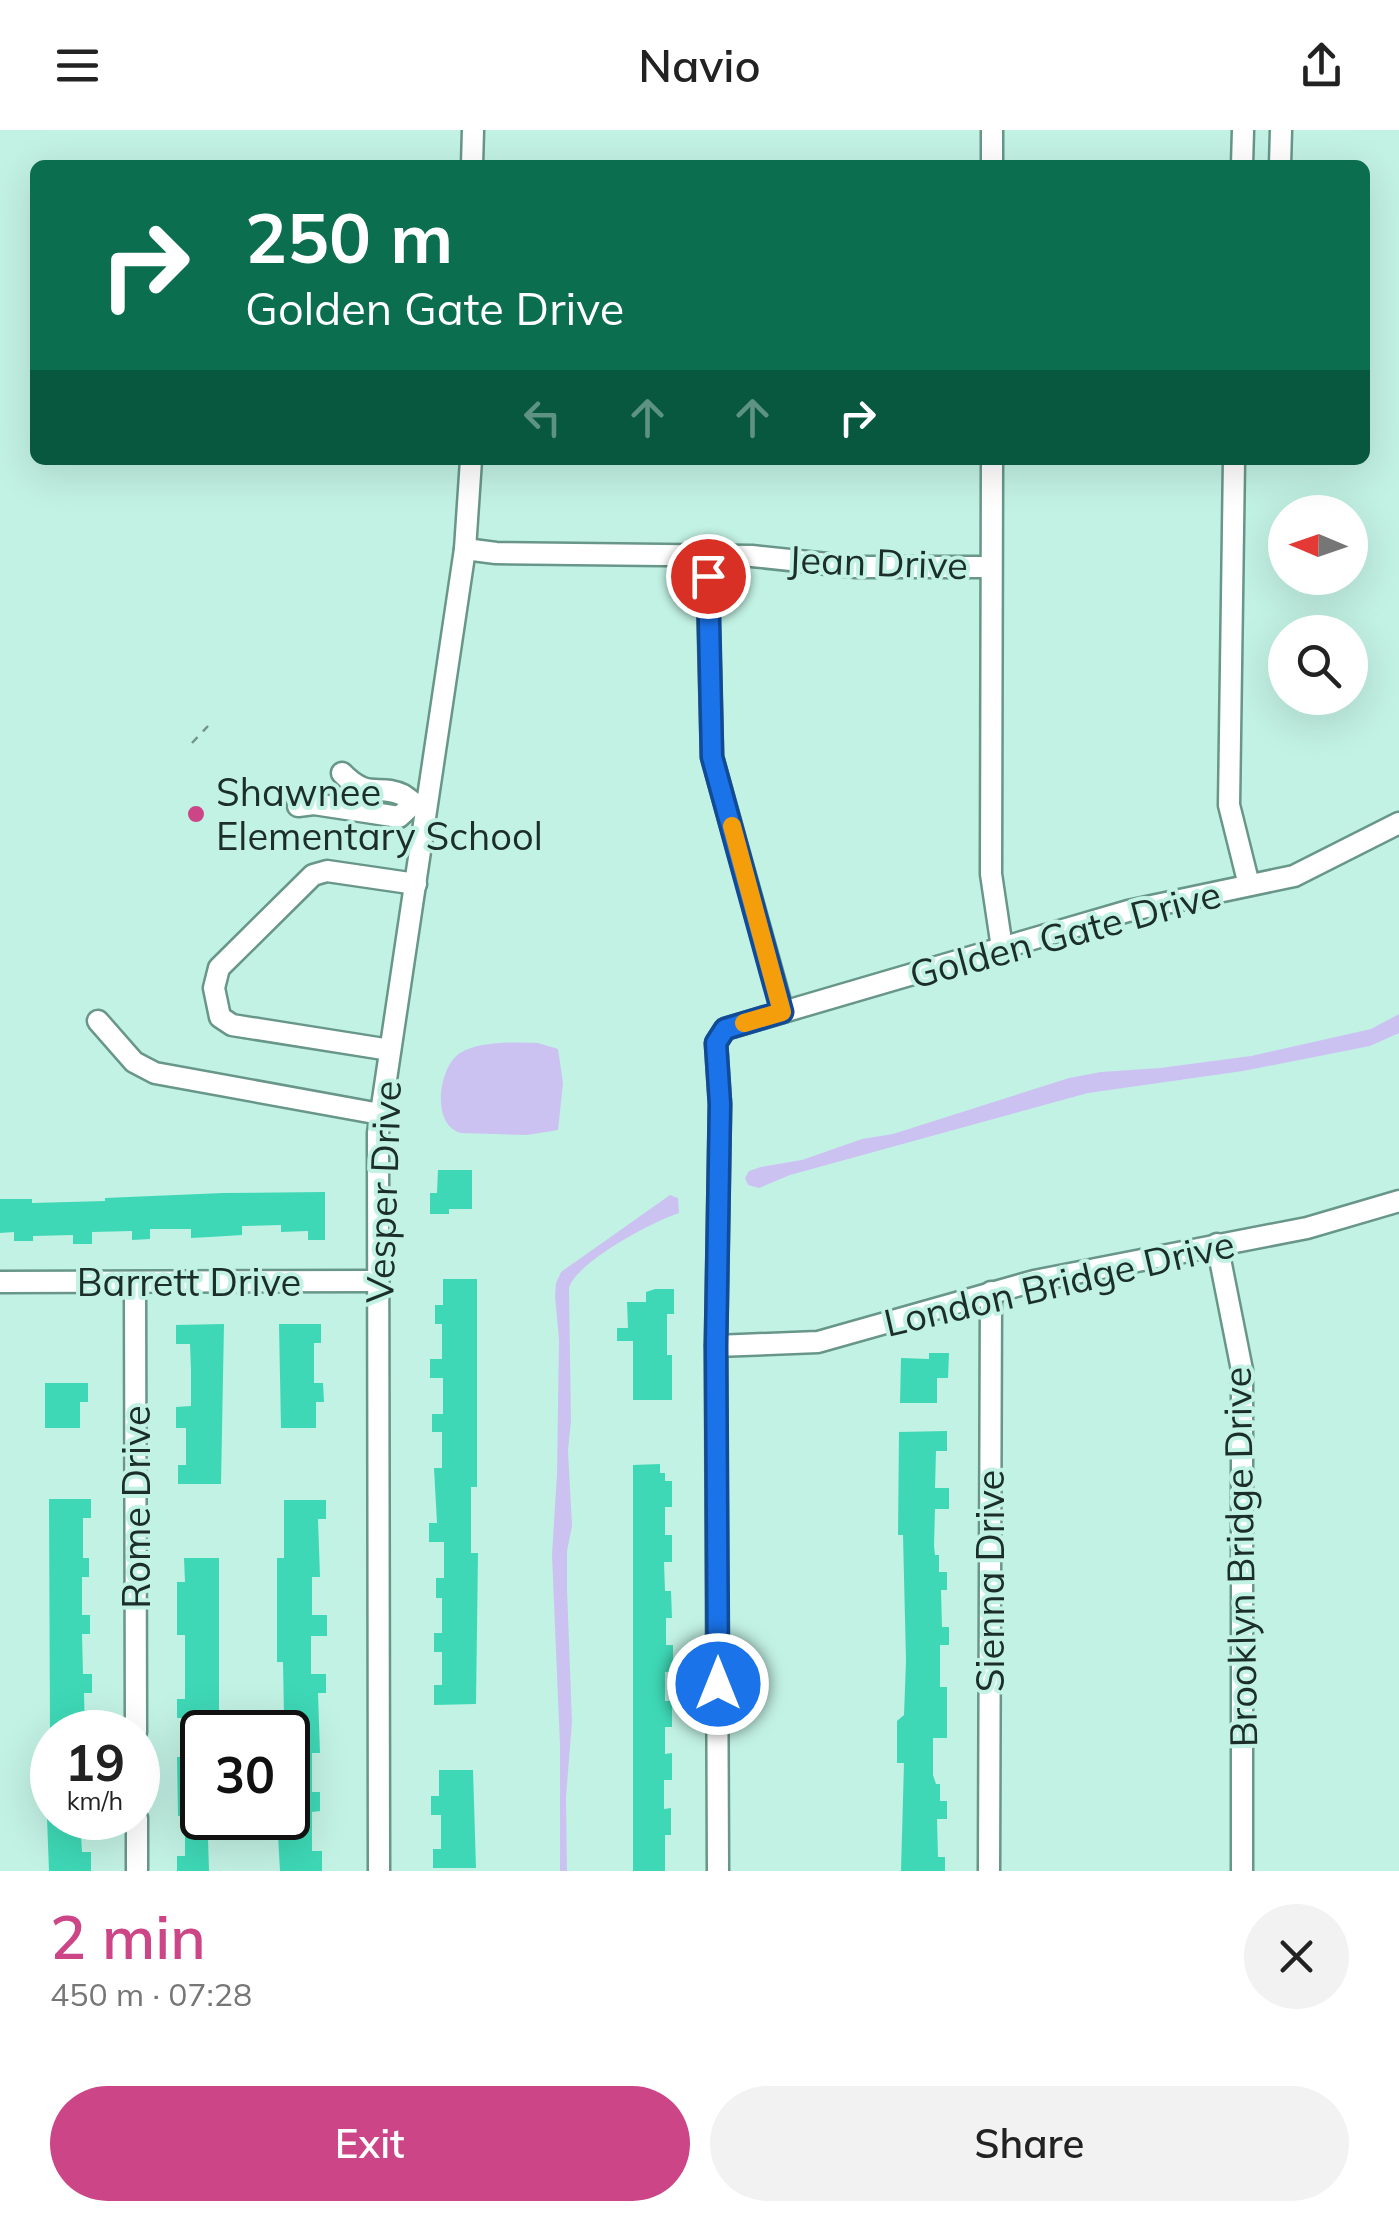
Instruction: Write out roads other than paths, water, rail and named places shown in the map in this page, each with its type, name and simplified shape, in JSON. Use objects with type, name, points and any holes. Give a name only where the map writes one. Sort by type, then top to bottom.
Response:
[{"type":"street","points":[[472,160],[473,130]]},
{"type":"street","points":[[992,130],[992,160]]},
{"type":"street","points":[[1242,160],[1243,130]]},
{"type":"street","points":[[1280,160],[1281,130]]},
{"type":"street","name":"Vesper Drive","points":[[379,1871],[380,1114],[416,884],[419,806],[465,550],[471,465]]},
{"type":"street","points":[[992,465],[991,874],[1002,948]]},
{"type":"street","points":[[1234,465],[1229,805],[1250,886]]},
{"type":"street","name":"Jean Drive","points":[[465,550],[752,556],[856,567],[992,567]]},
{"type":"street","points":[[707,556],[712,757],[782,1012]]},
{"type":"street","points":[[298,806],[314,804],[399,817],[419,806],[403,795],[361,789],[342,772]]},
{"type":"street","name":"Golden Gate Drive","points":[[716,1346],[720,1104],[716,1043],[725,1029],[1128,911],[1294,876],[1399,823]]},
{"type":"street","points":[[390,1050],[232,1024],[220,1017],[214,988],[219,968],[313,875],[327,871],[416,884]]},
{"type":"street","points":[[98,1021],[134,1062],[155,1073],[380,1114]]},
{"type":"street","name":"London Bridge Drive","points":[[716,1346],[818,1342],[990,1292],[1307,1228],[1399,1201]]},
{"type":"street","name":"Brooklyn Bridge Drive","points":[[1217,1244],[1242,1370],[1242,1871]]},
{"type":"street","name":"Barrett Drive","points":[[0,1282],[378,1281]]},
{"type":"street","name":"Rome Drive","points":[[135,1282],[136,1710]]},
{"type":"street","name":"Sienna Drive","points":[[989,1871],[990,1292]]},
{"type":"street","points":[[716,1346],[718,1871]]},
{"type":"street","points":[[136,1840],[137,1871]]},
{"type":"place","name":"Shawnee Elementary School","points":[[196,814]]}]
